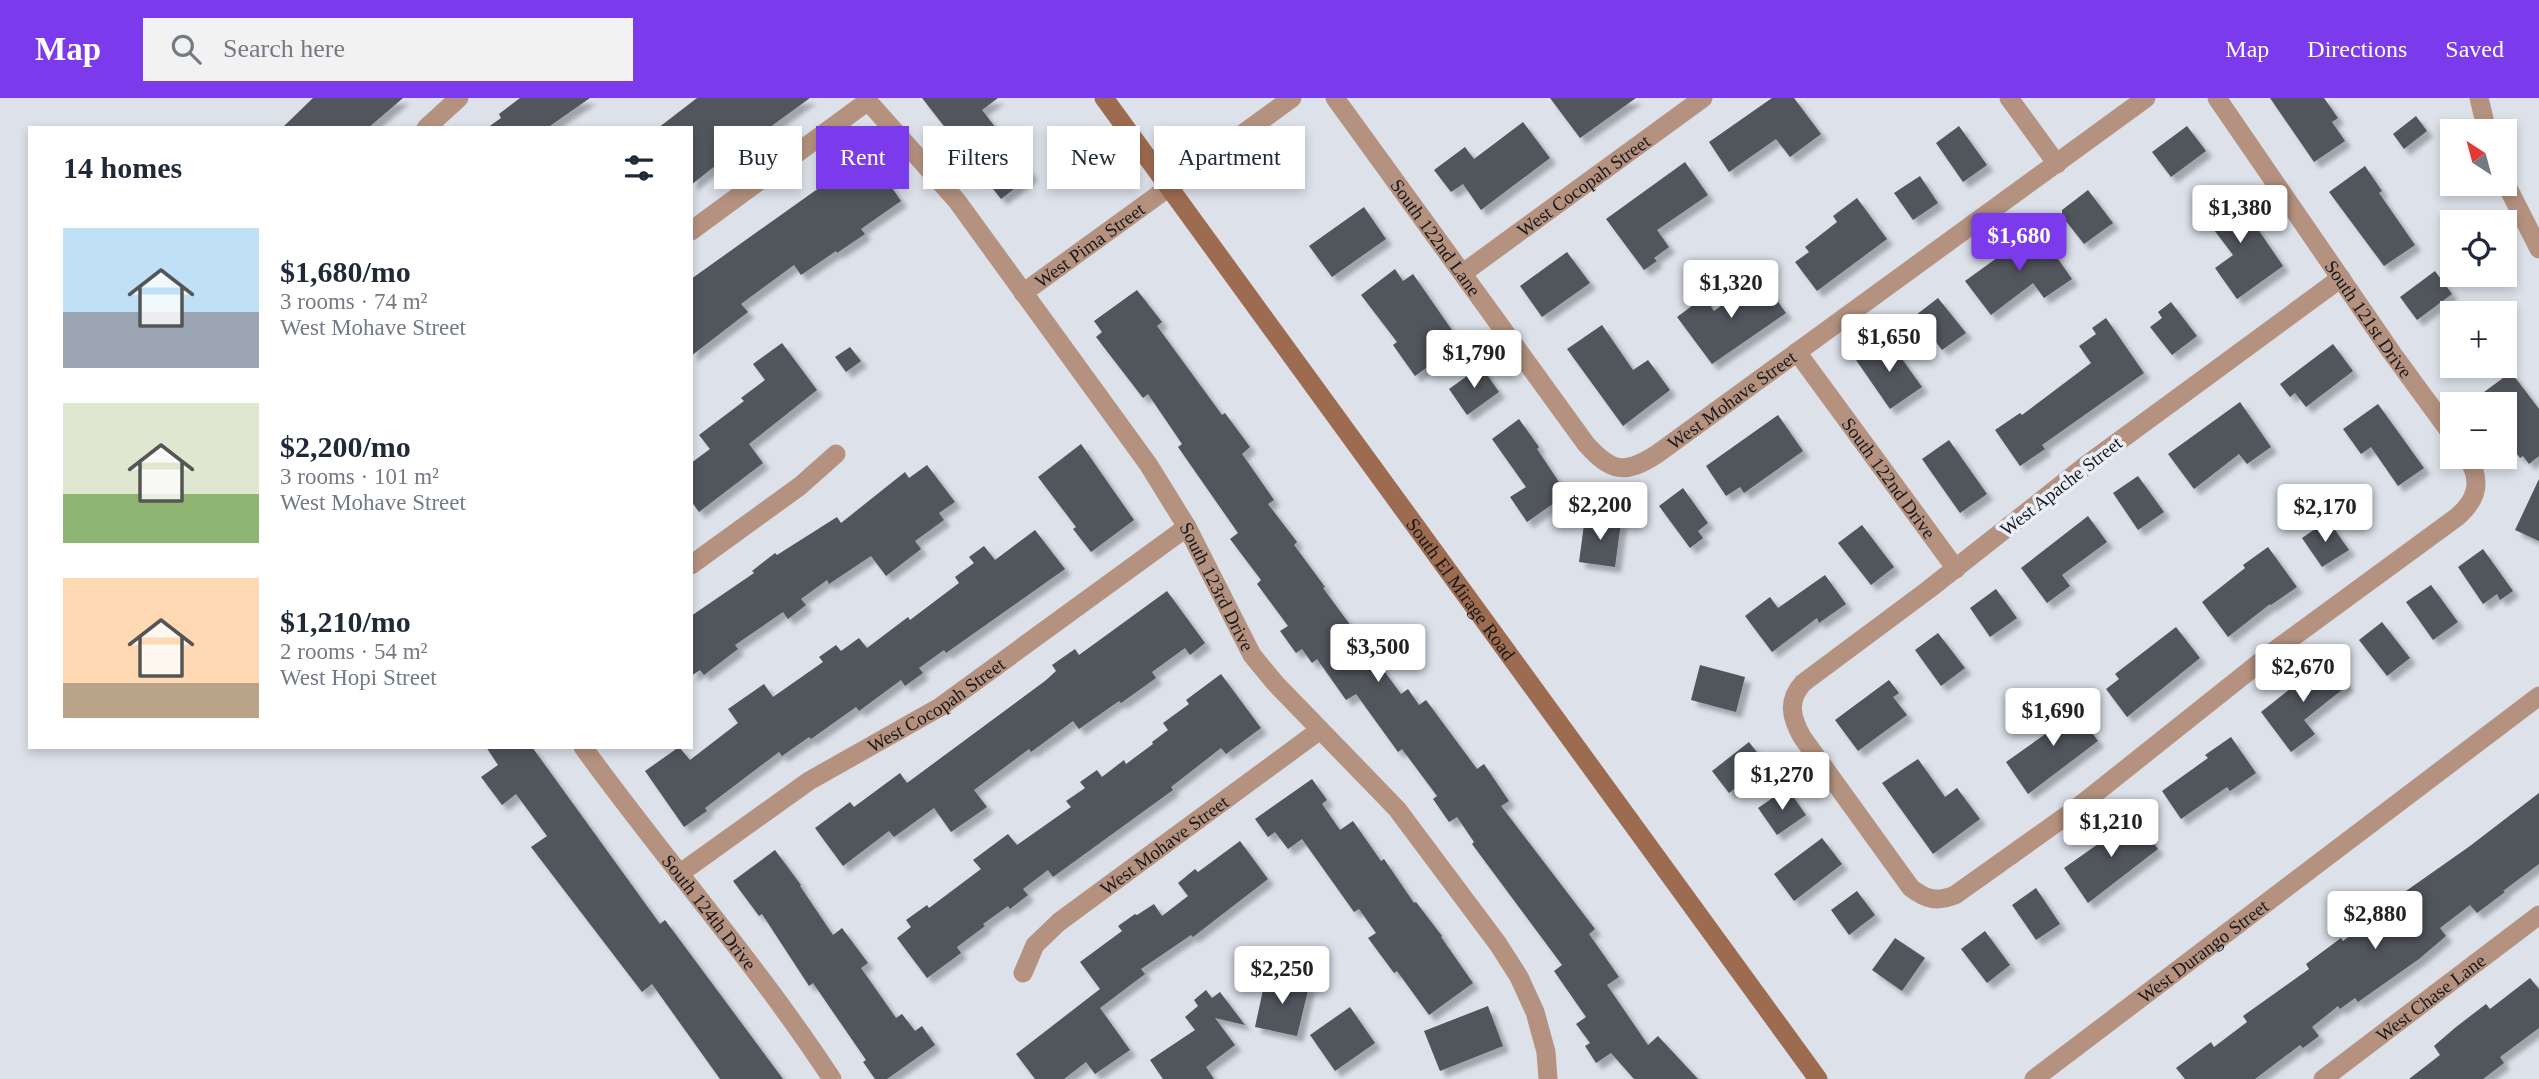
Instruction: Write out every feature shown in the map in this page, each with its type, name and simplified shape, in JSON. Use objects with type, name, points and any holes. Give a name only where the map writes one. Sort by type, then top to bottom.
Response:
[{"type":"main road","name":"South El Mirage Road","points":[[1104,98],[1154,166]]},
{"type":"main road","name":"South El Mirage Road","points":[[1170,189],[1818,1079]]},
{"type":"street","points":[[428,126],[459,98]]},
{"type":"street","name":"West Pima Street","points":[[1253,126],[1292,98]]},
{"type":"street","name":"South 122nd Lane","points":[[1335,98],[1586,443],[1595,454],[1618,469]]},
{"type":"street","name":"West Cocopah Street","points":[[1463,273],[1703,98]]},
{"type":"street","points":[[2009,98],[2057,163]]},
{"type":"street","name":"West Mohave Street","points":[[1618,469],[1633,468],[1645,462],[2146,98]]},
{"type":"street","name":"South 121st Drive","points":[[2217,98],[2440,418]]},
{"type":"street","points":[[2479,98],[2484,119]]},
{"type":"street","points":[[693,230],[866,100]]},
{"type":"street","name":"South 123rd Drive","points":[[866,100],[957,201],[1148,464],[1187,527],[1252,655],[1275,683],[1404,818],[1509,961],[1535,1012],[1546,1052],[1548,1079]]},
{"type":"street","name":"West Pima Street","points":[[1023,293],[1166,189]]},
{"type":"street","points":[[2511,196],[2539,249]]},
{"type":"street","name":"West Apache Street","points":[[2342,278],[2085,466],[1955,569],[1803,683],[1795,692],[1791,703],[1791,714],[1802,737],[1904,879],[1921,895],[1931,900],[1943,899],[1964,889],[2073,811],[2274,651],[2457,517],[2473,499],[2477,488],[2473,469]]},
{"type":"street","name":"South 122nd Drive","points":[[1797,352],[1955,569]]},
{"type":"street","points":[[693,564],[800,486],[836,454]]},
{"type":"street","name":"West Cocopah Street","points":[[679,874],[809,781],[940,707],[1187,527]]},
{"type":"street","name":"West Durango Street","points":[[2034,1079],[2539,696]]},
{"type":"street","name":"West Mohave Street","points":[[1023,973],[1035,945],[1059,922],[1320,730]]},
{"type":"street","name":"South 124th Drive","points":[[585,749],[679,874],[752,964],[832,1079]]},
{"type":"street","name":"West Chase Lane","points":[[2322,1079],[2539,915]]},
{"type":"building","points":[[313,98],[403,98],[370,126],[284,126]]},
{"type":"building","points":[[520,98],[590,98],[550,126],[490,126],[501,118],[499,114]]},
{"type":"building","points":[[697,98],[810,98],[772,126],[714,126],[714,167],[693,183],[693,126],[661,126]]},
{"type":"building","points":[[922,98],[998,98],[982,110],[994,126],[944,126]]},
{"type":"building","points":[[1550,98],[1636,98],[1580,138]]},
{"type":"building","points":[[1772,98],[1794,98],[1821,134],[1790,157],[1776,139],[1729,172],[1709,142]]},
{"type":"building","points":[[2270,98],[2324,98],[2338,118],[2332,122],[2345,141],[2314,162]]},
{"type":"building","points":[[2416,116],[2427,131],[2404,149],[2393,134]]},
{"type":"building","points":[[1523,122],[1550,158],[1481,210],[1463,184],[1451,192],[1434,170],[1465,147],[1474,159]]},
{"type":"building","points":[[1959,126],[1987,165],[1963,182],[1936,143]]},
{"type":"building","points":[[2187,126],[2206,151],[2171,177],[2152,152]]},
{"type":"building","points":[[1685,162],[1708,195],[1657,230],[1669,247],[1654,258],[1657,261],[1644,270],[1606,219]]},
{"type":"building","points":[[2365,166],[2382,191],[2379,193],[2415,245],[2384,266],[2329,192]]},
{"type":"building","points":[[1920,176],[1938,203],[1913,220],[1894,193]]},
{"type":"building","points":[[2229,187],[2283,266],[2237,299],[2215,268],[2233,255],[2199,210]]},
{"type":"building","points":[[817,189],[893,189],[901,201],[861,229],[865,234],[801,275],[794,265],[741,304],[748,312],[693,354],[693,278]]},
{"type":"building","points":[[993,189],[1014,189],[1001,199]]},
{"type":"building","points":[[2088,190],[2113,223],[2084,244],[2062,216],[2062,210]]},
{"type":"building","points":[[1857,198],[1887,239],[1817,291],[1795,262],[1809,252],[1805,247],[1837,222],[1833,216]]},
{"type":"building","points":[[1364,207],[1386,239],[1332,277],[1309,246]]},
{"type":"building","points":[[2037,229],[2072,279],[2044,298],[2033,283],[1991,315],[1965,281]]},
{"type":"building","points":[[1567,252],[1590,283],[1542,317],[1520,286]]},
{"type":"building","points":[[1395,269],[1403,281],[1413,274],[1461,343],[1415,376],[1393,345],[1397,342],[1361,295]]},
{"type":"building","points":[[2435,271],[2440,278],[2440,287],[2447,287],[2452,294],[2417,320],[2400,297]]},
{"type":"building","points":[[1760,277],[1786,313],[1712,364],[1677,317],[1704,297],[1714,311]]},
{"type":"building","points":[[1137,290],[1162,322],[1157,326],[1222,415],[1225,413],[1250,447],[1242,454],[1274,500],[1268,504],[1297,542],[1294,545],[1325,587],[1323,588],[1401,694],[1408,689],[1419,705],[1426,700],[1477,769],[1484,764],[1509,801],[1501,806],[1595,929],[1589,934],[1619,977],[1607,985],[1648,1045],[1658,1036],[1698,1079],[1634,1079],[1611,1053],[1596,1063],[1585,1046],[1590,1043],[1576,1024],[1586,1017],[1554,971],[1562,965],[1472,844],[1474,842],[1457,817],[1449,822],[1433,799],[1437,796],[1402,749],[1398,752],[1356,694],[1346,700],[1317,659],[1312,663],[1302,649],[1296,653],[1280,631],[1288,626],[1257,584],[1261,580],[1230,539],[1238,533],[1178,447],[1182,444],[1148,394],[1143,398],[1096,337],[1102,332],[1094,321]]},
{"type":"building","points":[[1938,298],[1966,333],[1942,350],[1916,315]]},
{"type":"building","points":[[2171,302],[2197,336],[2172,355],[2150,327],[2162,318],[2158,312]]},
{"type":"building","points":[[2106,318],[2144,373],[2042,445],[2045,449],[2020,466],[1995,430],[2020,413],[2022,415],[2091,363],[2079,346],[2096,334],[2092,328]]},
{"type":"building","points":[[1602,325],[1633,370],[1648,360],[1670,390],[1623,426],[1567,349]]},
{"type":"building","points":[[1887,338],[1922,387],[1890,409],[1856,360]]},
{"type":"building","points":[[782,343],[817,390],[749,444],[763,463],[699,512],[693,504],[693,462],[710,449],[699,435],[744,401],[741,398],[765,380],[753,364]]},
{"type":"building","points":[[2333,344],[2353,371],[2306,407],[2295,393],[2290,397],[2280,384]]},
{"type":"building","points":[[850,347],[861,361],[846,372],[835,357]]},
{"type":"building","points":[[1481,366],[1499,392],[1467,415],[1449,389]]},
{"type":"building","points":[[2503,378],[2516,378],[2539,409],[2539,456],[2529,464],[2523,456],[2520,458],[2517,454],[2517,392],[2484,392]]},
{"type":"building","points":[[2240,402],[2271,447],[2247,464],[2239,454],[2194,489],[2168,454]]},
{"type":"building","points":[[2378,404],[2424,468],[2398,486],[2371,447],[2361,454],[2343,429]]},
{"type":"building","points":[[1778,415],[1803,451],[1744,493],[1740,487],[1726,496],[1706,466]]},
{"type":"building","points":[[1519,419],[1567,494],[1527,522],[1510,497],[1526,487],[1492,439]]},
{"type":"building","points":[[1949,440],[1987,494],[1960,513],[1922,459]]},
{"type":"building","points":[[1081,444],[1134,520],[1091,552],[1073,529],[1076,527],[1038,477]]},
{"type":"building","points":[[927,465],[955,502],[939,513],[944,520],[915,541],[921,549],[886,576],[871,556],[829,584],[827,580],[801,599],[806,605],[788,619],[783,612],[735,645],[738,649],[704,675],[700,670],[693,675],[693,615],[754,573],[752,571],[775,553],[777,555],[837,517],[841,523],[905,472],[909,478]]},
{"type":"building","points":[[2138,476],[2164,512],[2138,530],[2113,493]]},
{"type":"building","points":[[2539,479],[2539,541],[2515,530]]},
{"type":"building","points":[[1683,488],[1708,523],[1698,531],[1703,538],[1690,548],[1659,506]]},
{"type":"building","points":[[2088,516],[2107,542],[2062,575],[2070,586],[2047,603],[2021,568]]},
{"type":"building","points":[[1585,517],[1621,522],[1615,567],[1579,562]]},
{"type":"building","points":[[2328,520],[2349,550],[2322,567],[2302,538]]},
{"type":"building","points":[[1862,525],[1894,567],[1871,585],[1838,543]]},
{"type":"building","points":[[1035,530],[1065,569],[946,653],[944,650],[919,668],[923,673],[905,686],[901,680],[859,711],[856,707],[782,756],[779,752],[684,827],[645,771],[676,749],[681,749],[690,760],[738,723],[728,709],[764,684],[773,697],[823,662],[819,657],[836,645],[841,651],[859,638],[867,648],[908,617],[910,620],[959,583],[955,577],[974,563],[969,557],[984,546],[995,560]]},
{"type":"building","points":[[2268,547],[2297,587],[2228,637],[2202,602],[2245,568],[2243,565]]},
{"type":"building","points":[[2483,549],[2513,591],[2500,600],[2497,594],[2483,604],[2458,567]]},
{"type":"building","points":[[1825,575],[1846,604],[1819,623],[1817,618],[1772,652],[1745,616],[1770,597],[1778,608]]},
{"type":"building","points":[[2431,585],[2458,622],[2433,640],[2406,602]]},
{"type":"building","points":[[1996,589],[2017,618],[1990,637],[1970,608]]},
{"type":"building","points":[[1167,591],[1205,643],[1190,655],[1185,648],[1152,672],[1156,678],[1079,729],[1073,721],[1031,752],[1029,749],[974,790],[987,807],[951,832],[934,808],[894,837],[889,831],[843,866],[815,828],[850,802],[854,807],[900,773],[907,783],[1045,681],[1056,671],[1052,665],[1075,649],[1079,655]]},
{"type":"building","points":[[2382,622],[2410,658],[2387,676],[2359,640]]},
{"type":"building","points":[[2176,627],[2200,658],[2127,717],[2106,689],[2119,679],[2115,674]]},
{"type":"building","points":[[1938,633],[1965,668],[1941,686],[1915,650]]},
{"type":"building","points":[[2328,659],[2348,685],[2304,720],[2315,734],[2291,752],[2261,712]]},
{"type":"building","points":[[1700,665],[1745,677],[1736,712],[1691,700]]},
{"type":"building","points":[[1221,674],[1261,728],[1226,754],[1221,748],[1171,787],[1173,790],[1053,877],[1048,870],[1023,889],[1028,895],[983,924],[985,926],[957,947],[961,953],[927,978],[897,938],[911,927],[906,920],[927,905],[929,908],[981,869],[973,860],[1008,834],[1017,845],[1071,807],[1066,801],[1085,788],[1080,782],[1097,770],[1102,777],[1124,760],[1126,764],[1153,744],[1152,742],[1168,730],[1163,723],[1189,704],[1186,700]]},
{"type":"building","points":[[1889,680],[1899,693],[1893,697],[1907,715],[1858,751],[1835,720]]},
{"type":"building","points":[[2068,701],[2098,741],[2028,794],[2006,762],[2051,730],[2043,719]]},
{"type":"building","points":[[2231,737],[2256,773],[2230,791],[2227,787],[2181,819],[2162,791],[2208,758],[2205,755]]},
{"type":"building","points":[[1749,742],[1766,764],[1729,793],[1712,771]]},
{"type":"building","points":[[487,749],[533,749],[660,924],[665,920],[783,1079],[720,1079],[652,984],[642,992],[531,847],[547,836],[516,794],[502,805],[481,777],[498,765]]},
{"type":"building","points":[[1918,759],[1945,797],[1957,788],[1980,819],[1933,854],[1882,783]]},
{"type":"building","points":[[1312,779],[1327,800],[1322,804],[1340,830],[1353,821],[1381,861],[1384,859],[1414,903],[1416,902],[1442,936],[1473,983],[1429,1015],[1397,971],[1394,973],[1368,938],[1376,933],[1359,909],[1354,912],[1302,839],[1288,849],[1275,832],[1268,837],[1255,819]]},
{"type":"building","points":[[1787,788],[1806,815],[1777,835],[1758,808]]},
{"type":"building","points":[[2539,793],[2539,864],[2477,913],[2470,905],[2440,928],[2446,936],[2419,959],[2358,1002],[2355,998],[2340,1009],[2338,1006],[2312,1027],[2319,1036],[2303,1048],[2300,1045],[2255,1079],[2185,1079],[2176,1068],[2211,1042],[2214,1047],[2247,1022],[2243,1016],[2309,969],[2306,964],[2341,938],[2343,941],[2371,919],[2369,917],[2470,846]]},
{"type":"building","points":[[2132,815],[2158,849],[2088,903],[2064,868],[2108,837],[2105,834]]},
{"type":"building","points":[[1822,838],[1842,864],[1794,901],[1774,874]]},
{"type":"building","points":[[1240,841],[1268,879],[1193,937],[1191,935],[1141,969],[1145,974],[1100,1008],[1130,1050],[1095,1074],[1086,1062],[1064,1079],[1035,1079],[1016,1054],[1100,989],[1080,962],[1122,931],[1118,926],[1135,914],[1154,904],[1162,916],[1188,896],[1178,883],[1195,869],[1198,872]]},
{"type":"building","points":[[775,850],[833,935],[842,928],[868,963],[861,968],[896,1018],[902,1014],[915,1031],[922,1026],[935,1045],[887,1079],[875,1079],[863,1062],[866,1060],[813,983],[809,986],[762,914],[759,916],[733,881]]},
{"type":"building","points":[[2036,888],[2060,924],[2036,940],[2012,905]]},
{"type":"building","points":[[1857,891],[1875,915],[1849,935],[1831,910]]},
{"type":"building","points":[[1985,931],[2010,965],[1987,983],[1961,949]]},
{"type":"building","points":[[1895,938],[1925,958],[1902,991],[1872,970]]},
{"type":"building","points":[[1266,976],[1309,986],[1297,1036],[1255,1027]]},
{"type":"building","points":[[2530,978],[2539,989],[2539,1028],[2500,1057],[2504,1063],[2483,1079],[2409,1079],[2440,1055],[2434,1046],[2456,1027],[2486,1004],[2490,1009]]},
{"type":"building","points":[[1206,990],[1212,998],[1220,992],[1245,1025],[1215,1018],[1235,1045],[1206,1067],[1214,1079],[1163,1079],[1150,1060],[1195,1030],[1185,1017],[1198,1006],[1194,1000]]},
{"type":"building","points":[[1488,1006],[1503,1046],[1440,1071],[1424,1031]]},
{"type":"building","points":[[1350,1007],[1375,1043],[1335,1071],[1310,1035]]}]
